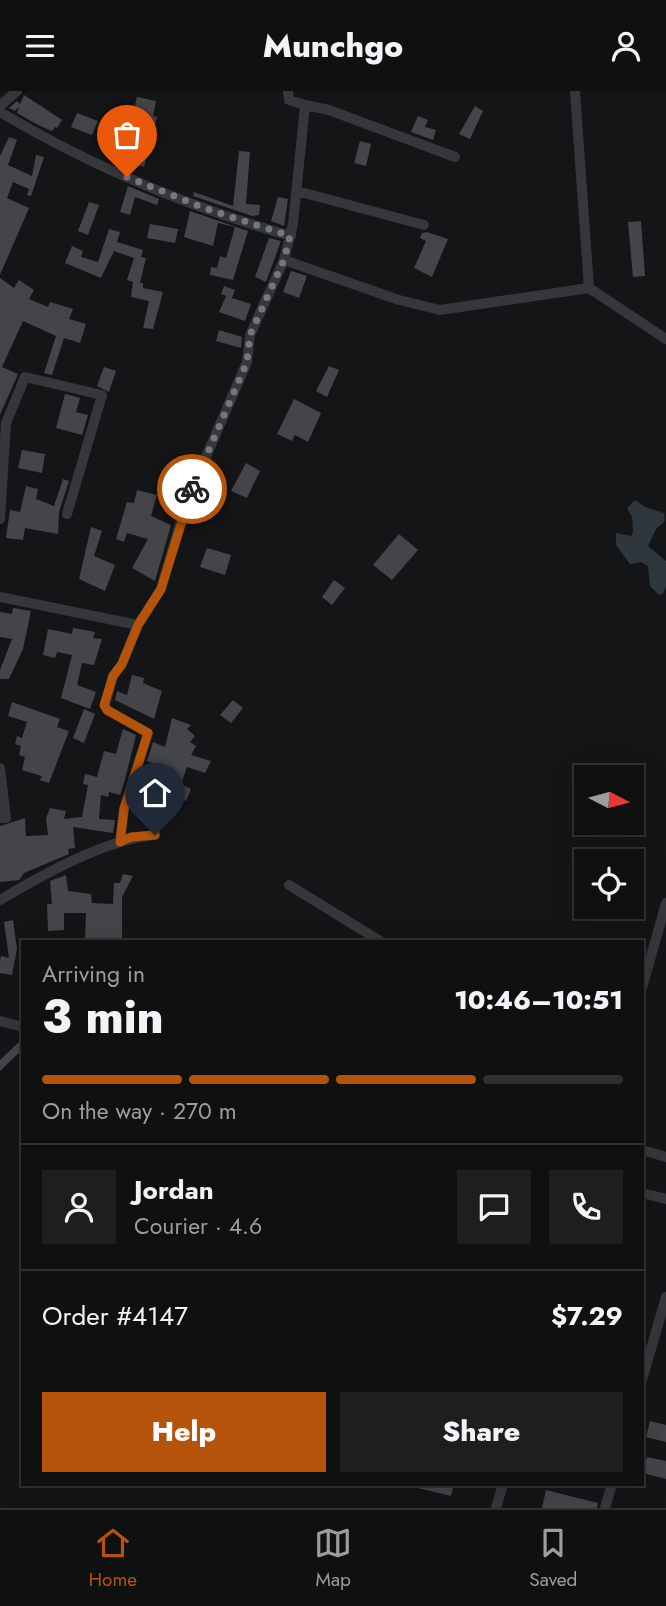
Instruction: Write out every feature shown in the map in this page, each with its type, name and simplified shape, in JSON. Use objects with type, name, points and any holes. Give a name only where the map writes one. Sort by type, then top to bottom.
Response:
[{"type":"street","points":[[0,106],[18,91]]},
{"type":"street","points":[[289,91],[289,100],[329,110],[454,157]]},
{"type":"street","points":[[575,91],[589,288]]},
{"type":"street","points":[[120,842],[124,809],[148,733],[107,710],[104,705],[113,676],[122,664],[138,625],[161,589],[186,503],[247,362],[250,335],[284,260],[297,191],[305,105]]},
{"type":"street","points":[[0,112],[66,151],[145,185],[204,208],[290,236]]},
{"type":"street","points":[[297,191],[424,225]]},
{"type":"street","points":[[284,260],[398,300],[440,310],[589,288],[666,339]]},
{"type":"street","points":[[0,519],[6,423],[24,377],[102,395],[67,514]]},
{"type":"street","points":[[0,597],[138,625]]},
{"type":"street","points":[[0,768],[6,818],[0,818]]},
{"type":"street","points":[[0,900],[54,868],[131,837],[155,835]]},
{"type":"street","points":[[289,885],[378,940]]},
{"type":"street","points":[[644,981],[666,903]]},
{"type":"street","points":[[0,1021],[21,1026]]},
{"type":"street","points":[[644,1151],[666,1157]]},
{"type":"street","points":[[644,1194],[666,1199]]},
{"type":"street","points":[[644,1373],[666,1297]]},
{"type":"street","points":[[496,1508],[502,1486]]},
{"type":"street","points":[[606,1508],[612,1486]]},
{"type":"shaded area","points":[[635,500],[645,507],[664,513],[665,521],[656,529],[648,546],[666,561],[666,586],[663,594],[659,595],[650,586],[648,566],[641,562],[630,564],[616,545],[616,533],[631,536],[633,532],[632,517],[627,508]]},
{"type":"building","points":[[24,95],[62,120],[57,128],[52,131],[38,125],[17,113],[19,107],[15,111],[9,108],[17,101],[20,104]]},
{"type":"building","points":[[137,97],[156,101],[153,116],[157,117],[144,167],[135,164],[139,154],[127,152],[139,114],[133,113]]},
{"type":"building","points":[[475,106],[483,111],[470,139],[459,134]]},
{"type":"building","points":[[77,113],[98,121],[92,135],[71,127]]},
{"type":"building","points":[[418,116],[428,120],[425,127],[436,130],[433,140],[411,132]]},
{"type":"building","points":[[9,137],[17,140],[8,165],[32,176],[36,155],[44,157],[31,196],[27,195],[29,189],[13,182],[7,198],[29,208],[0,275],[0,156]]},
{"type":"building","points":[[360,141],[371,144],[366,166],[354,163]]},
{"type":"building","points":[[239,151],[250,152],[246,204],[260,205],[259,215],[252,216],[193,196],[194,192],[233,206]]},
{"type":"building","points":[[128,186],[159,199],[157,205],[135,197],[130,215],[120,212]]},
{"type":"building","points":[[278,197],[288,199],[284,226],[271,221]]},
{"type":"building","points":[[89,202],[99,205],[88,235],[78,231]]},
{"type":"building","points":[[190,211],[248,231],[233,280],[210,275],[211,267],[217,268],[220,256],[226,258],[235,227],[218,223],[213,246],[184,237]]},
{"type":"building","points":[[641,221],[645,276],[633,277],[628,222]]},
{"type":"building","points":[[150,224],[178,229],[175,243],[147,238]]},
{"type":"building","points":[[109,229],[120,232],[117,242],[143,250],[141,257],[146,258],[140,283],[143,283],[143,288],[163,292],[153,329],[143,328],[149,301],[131,297],[133,282],[127,280],[134,258],[114,251],[101,278],[65,263],[72,246],[83,251],[81,257],[98,262]]},
{"type":"building","points":[[422,233],[448,239],[432,277],[414,268],[426,241],[420,238]]},
{"type":"building","points":[[269,238],[281,241],[266,282],[255,277]]},
{"type":"building","points":[[291,271],[307,276],[299,298],[283,292]]},
{"type":"building","points":[[0,278],[14,288],[19,280],[34,290],[29,299],[48,307],[50,302],[73,309],[69,319],[86,324],[80,343],[64,338],[52,375],[44,373],[56,336],[23,321],[2,367],[18,374],[0,415]]},
{"type":"building","points":[[224,286],[235,290],[232,298],[251,304],[245,321],[219,312],[226,296],[229,297],[221,294]]},
{"type":"building","points":[[219,330],[242,337],[241,348],[216,341]]},
{"type":"building","points":[[329,366],[339,370],[327,397],[316,391]]},
{"type":"building","points":[[104,367],[116,371],[109,392],[97,386]]},
{"type":"building","points":[[65,394],[80,398],[76,412],[88,415],[82,435],[56,428]]},
{"type":"building","points":[[294,399],[321,413],[308,442],[295,435],[292,441],[277,434]]},
{"type":"building","points":[[22,450],[45,454],[42,473],[18,468]]},
{"type":"building","points":[[246,463],[260,471],[247,498],[231,491]]},
{"type":"building","points":[[63,479],[69,481],[59,512],[58,534],[25,528],[23,540],[6,538],[10,510],[20,512],[26,486],[38,489],[36,499],[54,506]]},
{"type":"building","points":[[137,490],[157,495],[151,516],[171,525],[155,581],[132,568],[148,539],[127,533],[124,542],[116,539],[127,502],[134,503]]},
{"type":"building","points":[[91,527],[102,531],[94,556],[115,565],[105,591],[79,579]]},
{"type":"building","points":[[399,534],[418,550],[392,580],[373,565]]},
{"type":"building","points":[[207,548],[231,555],[225,575],[200,567]]},
{"type":"building","points":[[334,580],[345,588],[332,605],[322,597]]},
{"type":"building","points":[[13,608],[31,611],[23,649],[9,679],[0,679],[0,670],[12,639],[0,637],[0,612],[12,614]]},
{"type":"building","points":[[73,628],[95,632],[93,638],[102,639],[94,665],[82,663],[77,685],[96,692],[90,709],[61,698],[72,655],[57,652],[55,658],[43,655],[48,629],[72,634]]},
{"type":"building","points":[[132,675],[144,678],[143,683],[162,691],[154,719],[115,700],[117,691],[127,695]]},
{"type":"building","points":[[233,700],[243,708],[231,723],[220,715]]},
{"type":"building","points":[[12,702],[60,719],[57,727],[69,731],[49,783],[40,780],[42,776],[22,770],[25,757],[19,755],[21,746],[15,744],[17,736],[22,738],[27,722],[8,716]]},
{"type":"building","points":[[84,709],[95,714],[84,743],[73,738]]},
{"type":"building","points":[[172,718],[191,725],[187,729],[195,736],[190,742],[196,746],[191,755],[211,761],[205,773],[187,767],[181,784],[191,789],[186,801],[179,798],[162,820],[145,807],[147,796],[143,795],[147,779],[153,781],[159,766],[147,761],[153,742],[165,747]]},
{"type":"building","points":[[123,729],[136,735],[124,784],[120,795],[109,792],[108,797],[101,795],[99,819],[115,820],[113,833],[73,827],[75,848],[68,849],[69,854],[24,873],[19,880],[0,882],[0,826],[25,818],[26,836],[48,835],[46,818],[50,808],[66,811],[64,819],[82,817],[88,785],[83,784],[85,774],[97,777],[104,751],[116,754]]},
{"type":"building","points":[[123,874],[133,876],[122,897],[122,940],[85,939],[86,913],[64,913],[64,930],[48,931],[47,904],[52,904],[50,881],[66,875],[68,891],[91,894],[92,903],[113,904],[114,883],[120,883]]},
{"type":"building","points":[[13,920],[17,949],[12,975],[0,973],[0,961],[1,956],[9,958],[4,922]]},
{"type":"building","points":[[21,1040],[21,1051],[0,1071],[0,1060]]},
{"type":"building","points":[[650,1421],[666,1425],[666,1442],[646,1437]]},
{"type":"building","points":[[647,1457],[666,1461],[666,1479],[644,1473]]},
{"type":"building","points":[[414,1486],[454,1486],[451,1496]]},
{"type":"building","points":[[546,1490],[598,1503],[597,1508],[542,1508]]},
{"type":"way so far","points":[[127,177],[183,201],[290,236],[284,260],[250,335],[247,362],[192,489]]},
{"type":"route","points":[[155,835],[131,837],[120,842],[124,809],[148,733],[107,710],[104,705],[113,676],[122,664],[138,625],[161,589],[192,489]]}]
